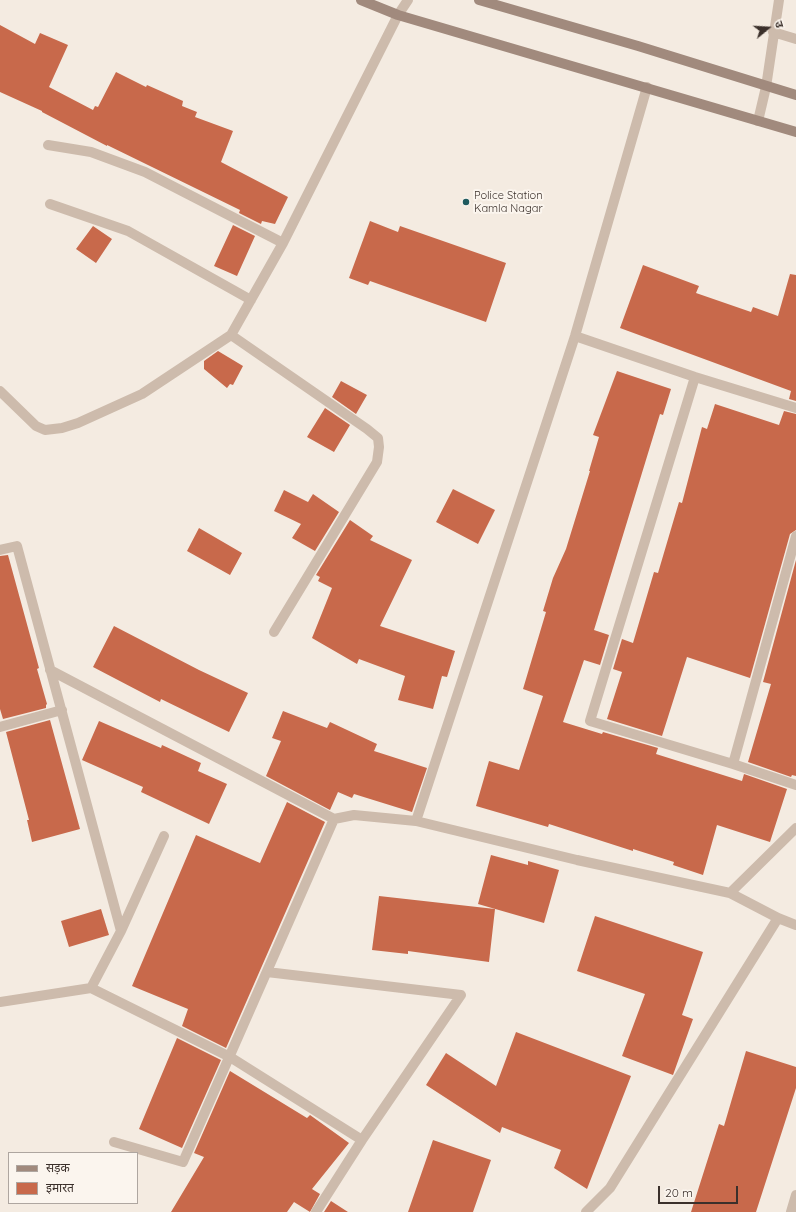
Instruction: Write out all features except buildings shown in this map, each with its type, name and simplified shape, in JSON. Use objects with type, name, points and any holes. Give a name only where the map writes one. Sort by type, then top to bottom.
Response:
[{"type":"main road","points":[[361,0],[398,15],[796,132]]},
{"type":"main road","points":[[479,0],[638,46],[796,96]]},
{"type":"street","points":[[0,391],[36,426],[45,430],[62,428],[78,423],[142,394],[231,335],[283,243],[398,15],[408,0]]},
{"type":"street","points":[[758,121],[766,87],[773,32],[779,0]]},
{"type":"street","points":[[773,32],[796,39]]},
{"type":"street","points":[[416,821],[575,336],[647,87]]},
{"type":"street","points":[[48,145],[91,152],[145,172],[283,243]]},
{"type":"street","points":[[50,204],[128,231],[251,300]]},
{"type":"street","points":[[231,335],[372,433],[378,438],[380,447],[377,462],[274,632]]},
{"type":"street","points":[[575,336],[696,377],[796,408]]},
{"type":"street","points":[[696,377],[590,721],[733,764],[796,785]]},
{"type":"street","points":[[733,764],[796,536]]},
{"type":"street","points":[[0,550],[17,546],[121,931]]},
{"type":"street","points":[[50,670],[334,820],[354,815],[416,821],[577,860],[730,893],[778,918],[796,924]]},
{"type":"street","points":[[0,727],[62,710]]},
{"type":"street","points":[[114,1142],[183,1162],[334,820]]},
{"type":"street","points":[[730,893],[796,828]]},
{"type":"street","points":[[91,988],[121,931],[164,836]]},
{"type":"street","points":[[586,1212],[610,1188],[778,918]]},
{"type":"street","points":[[267,972],[461,995],[362,1140],[316,1212]]},
{"type":"street","points":[[0,1002],[91,988],[230,1057],[362,1140]]},
{"type":"street","points":[[791,1212],[796,1195]]},
{"type":"place","name":"Police Station Kamla Nagar","points":[[466,202]]}]
